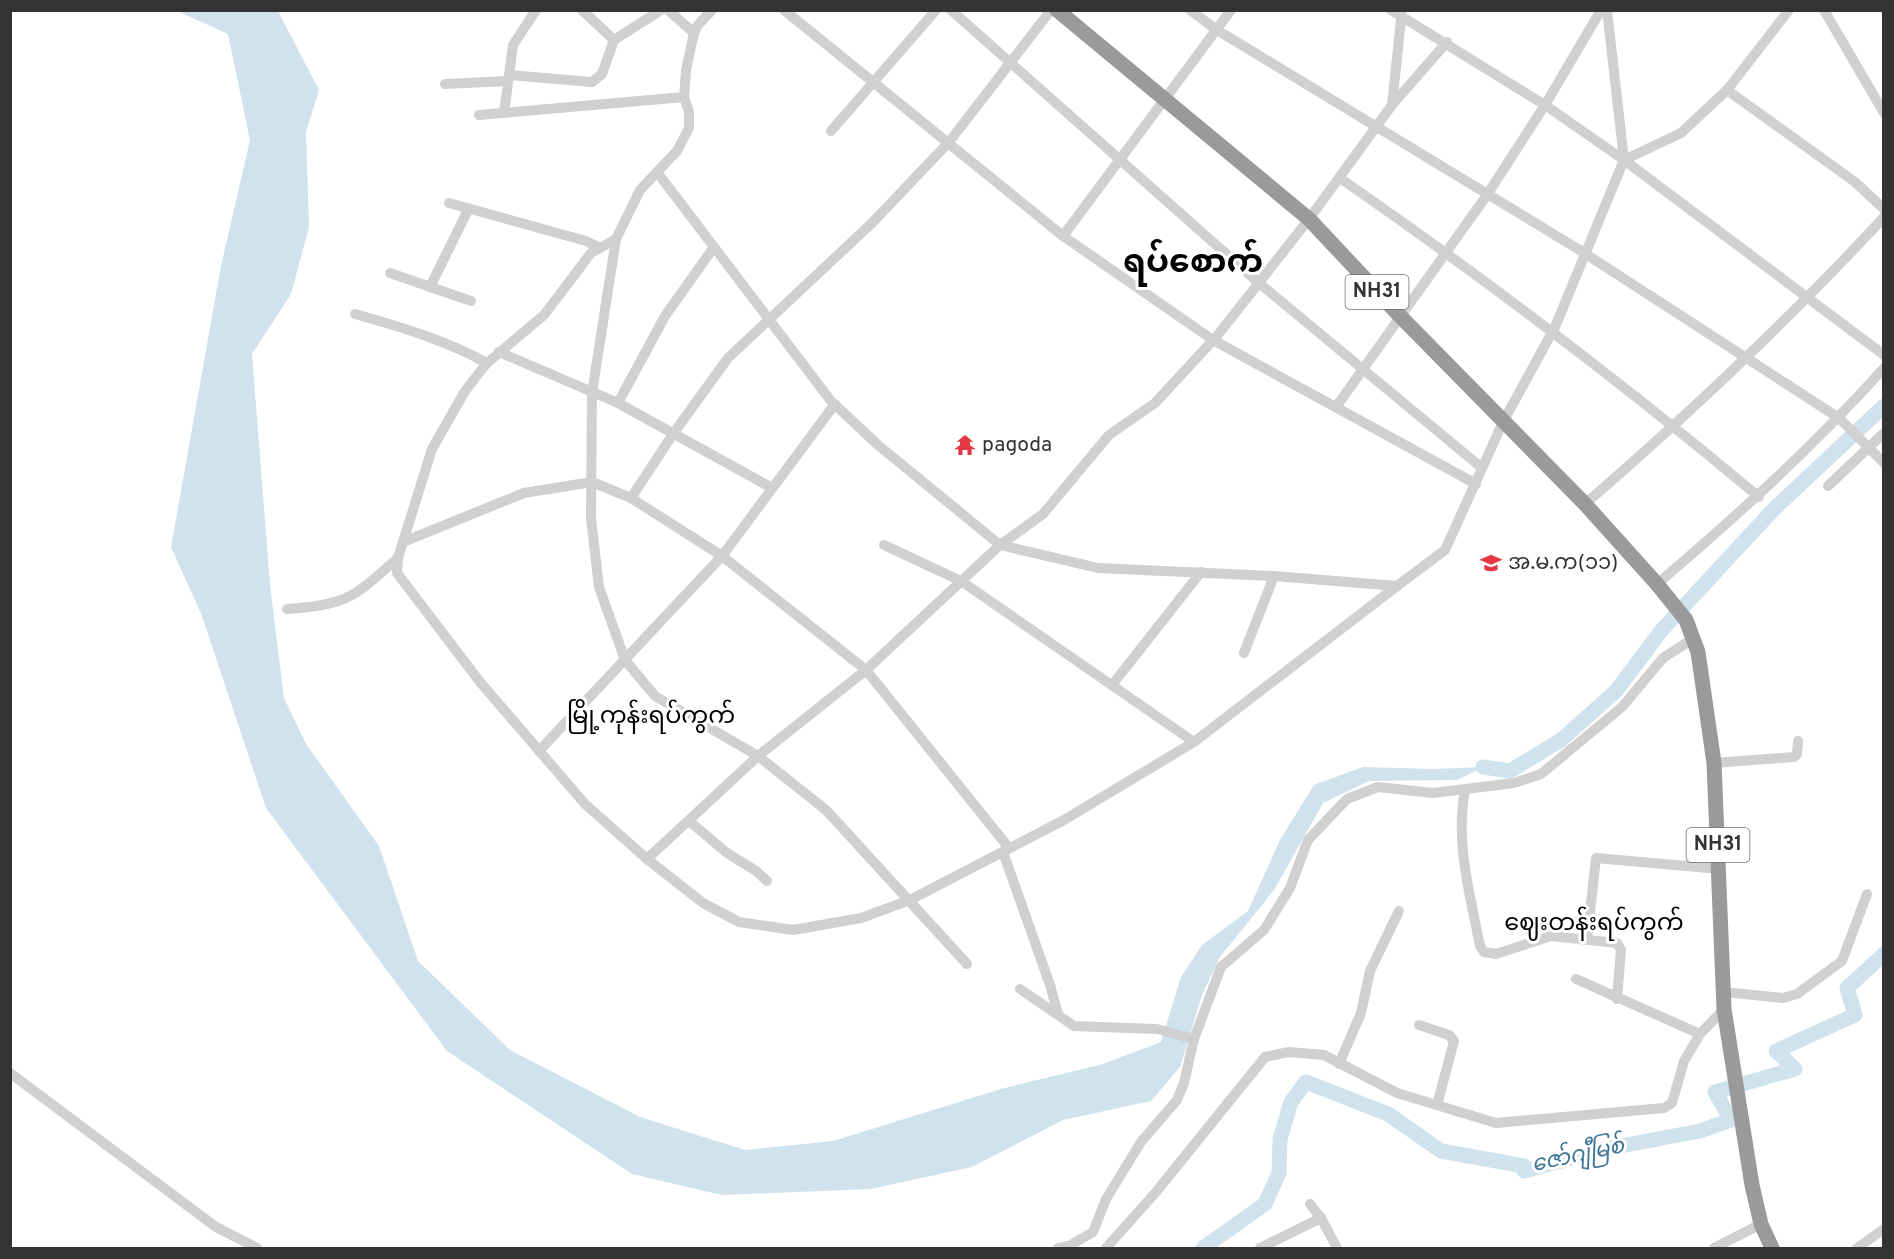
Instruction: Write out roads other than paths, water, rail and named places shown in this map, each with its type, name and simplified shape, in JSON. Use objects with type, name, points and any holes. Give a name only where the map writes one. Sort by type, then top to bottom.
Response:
[{"type":"highway","name":"NH31","points":[[1057,10],[1309,219],[1400,316],[1585,504],[1671,600],[1686,620],[1694,638],[1714,763],[1724,1009],[1752,1185],[1761,1224],[1772,1248]]},
{"type":"street","points":[[504,113],[513,45],[536,10]]},
{"type":"street","points":[[582,10],[614,40]]},
{"type":"street","points":[[446,84],[509,78],[592,81],[602,74],[614,40],[661,10]]},
{"type":"street","points":[[668,10],[694,33]]},
{"type":"street","points":[[712,10],[694,33],[686,70],[684,97],[689,112],[689,128],[677,151],[640,190],[616,239],[592,393],[591,518],[599,587],[625,660],[655,696],[758,756],[826,810],[967,964]]},
{"type":"street","points":[[784,10],[1063,236],[1213,340],[1476,484]]},
{"type":"street","points":[[831,131],[936,10]]},
{"type":"street","points":[[951,10],[1259,283],[1482,468]]},
{"type":"street","points":[[631,498],[673,434],[728,358],[767,318],[872,223],[949,142],[1051,10]]},
{"type":"street","points":[[1190,10],[1217,30],[1585,254],[1839,418],[1884,463]]},
{"type":"street","points":[[1063,236],[1166,101],[1231,10]]},
{"type":"street","points":[[1336,407],[1487,195],[1545,105],[1601,10]]},
{"type":"street","points":[[616,239],[591,253],[544,315],[487,363],[465,391],[432,449],[398,558],[397,573],[480,682],[585,804],[647,859],[702,903],[739,922],[792,930],[861,918],[910,900],[1064,820],[1194,741],[1445,550],[1503,422],[1553,332],[1624,160],[1607,10]]},
{"type":"street","points":[[1624,160],[1681,133],[1727,90],[1789,10]]},
{"type":"street","points":[[1824,10],[1884,113]]},
{"type":"street","points":[[1392,105],[1398,12],[1545,105],[1624,160],[1884,355]]},
{"type":"street","points":[[647,859],[758,756],[866,669],[1000,545],[1043,514],[1109,435],[1155,403],[1213,340],[1309,219],[1392,105],[1447,42]]},
{"type":"street","points":[[1727,90],[1855,182],[1884,209]]},
{"type":"street","points":[[479,115],[684,97]]},
{"type":"street","points":[[657,172],[835,404],[878,445],[1000,545],[1098,568],[1274,576],[1397,586]]},
{"type":"street","points":[[1340,178],[1447,252],[1553,332],[1675,426],[1759,497]]},
{"type":"street","points":[[449,202],[586,241],[600,248]]},
{"type":"street","points":[[430,287],[469,208]]},
{"type":"street","points":[[1585,504],[1675,426],[1747,358],[1808,299],[1884,217]]},
{"type":"street","points":[[618,403],[665,316],[714,247]]},
{"type":"street","points":[[390,273],[471,301]]},
{"type":"street","points":[[355,314],[460,348],[487,363]]},
{"type":"street","points":[[499,352],[618,403],[772,488]]},
{"type":"street","points":[[1657,584],[1759,497],[1839,418],[1884,368]]},
{"type":"street","points":[[539,751],[722,556],[835,404]]},
{"type":"street","points":[[1828,486],[1884,433]]},
{"type":"street","points":[[403,542],[525,493],[592,482],[631,498],[722,556],[866,669],[1006,850],[1058,1014]]},
{"type":"street","points":[[884,545],[962,581],[1194,741]]},
{"type":"street","points":[[287,609],[328,606],[346,600],[370,585],[398,558]]},
{"type":"street","points":[[1112,685],[1201,572]]},
{"type":"street","points":[[1244,653],[1274,576]]},
{"type":"street","points":[[1058,1248],[1088,1237],[1093,1232],[1106,1199],[1141,1142],[1177,1100],[1184,1083],[1192,1039],[1221,967],[1264,930],[1290,888],[1308,840],[1347,799],[1378,787],[1432,793],[1514,783],[1541,774],[1622,707],[1663,658],[1694,638]]},
{"type":"street","points":[[1714,763],[1794,757],[1797,754],[1798,741]]},
{"type":"street","points":[[1465,790],[1460,817],[1462,855],[1480,946],[1484,952],[1496,954],[1551,936],[1587,939],[1621,946],[1617,999]]},
{"type":"street","points":[[689,821],[727,853],[756,871],[767,881]]},
{"type":"street","points":[[1587,939],[1596,858],[1720,869]]},
{"type":"street","points":[[1724,992],[1783,998],[1797,994],[1842,961],[1868,894]]},
{"type":"street","points":[[1339,1064],[1361,1013],[1370,971],[1399,911]]},
{"type":"street","points":[[1576,979],[1701,1034]]},
{"type":"street","points":[[1020,989],[1074,1026],[1083,1028],[1128,1026],[1163,1030],[1192,1039]]},
{"type":"street","points":[[1106,1248],[1156,1192],[1265,1057],[1288,1052],[1324,1055],[1397,1093],[1496,1123],[1664,1108],[1672,1103],[1684,1060],[1701,1034],[1724,1009]]},
{"type":"street","points":[[1419,1025],[1449,1035],[1454,1041],[1437,1105]]},
{"type":"street","points":[[10,1073],[216,1227],[256,1248]]},
{"type":"street","points":[[1310,1204],[1321,1218],[1337,1248]]},
{"type":"street","points":[[1260,1248],[1321,1218]]},
{"type":"street","points":[[1714,1248],[1761,1224]]},
{"type":"street","points":[[1857,1248],[1884,1229]]},
{"type":"water","points":[[177,11],[278,11],[319,90],[306,132],[309,227],[291,294],[252,354],[270,585],[284,698],[306,744],[379,846],[418,961],[510,1050],[640,1117],[745,1150],[833,1141],[1001,1089],[1103,1064],[1161,1042],[1181,977],[1202,945],[1248,911],[1280,840],[1314,785],[1363,767],[1433,769],[1483,767],[1457,780],[1369,781],[1323,803],[1274,890],[1220,957],[1202,995],[1180,1067],[1151,1101],[1063,1120],[972,1167],[870,1189],[722,1195],[632,1174],[447,1051],[266,808],[202,616],[171,547],[221,266],[250,140],[228,34]]},
{"type":"waterway","points":[[1483,767],[1510,771],[1561,740],[1616,691],[1661,631],[1774,509],[1884,406]]},
{"type":"waterway","name":"ဇော်ဂျီမြစ်","points":[[1203,1248],[1265,1204],[1279,1173],[1280,1139],[1291,1102],[1306,1082],[1388,1114],[1441,1151],[1524,1166],[1524,1171],[1605,1149],[1700,1131],[1731,1120],[1715,1092],[1795,1069],[1776,1051],[1855,1015],[1847,988],[1884,954]]},
{"type":"place","name":"pagoda","points":[[965,445]]},
{"type":"place","name":"အ.မ.က(၁၁)","points":[[1491,563]]},
{"type":"district","name":"ရပ်စောက်","points":[[1193,264]]},
{"type":"district","name":"မြို့ကုန်းရပ်ကွက်","points":[[651,717]]},
{"type":"district","name":"ဈေးတန်းရပ်ကွက်","points":[[1594,924]]}]
